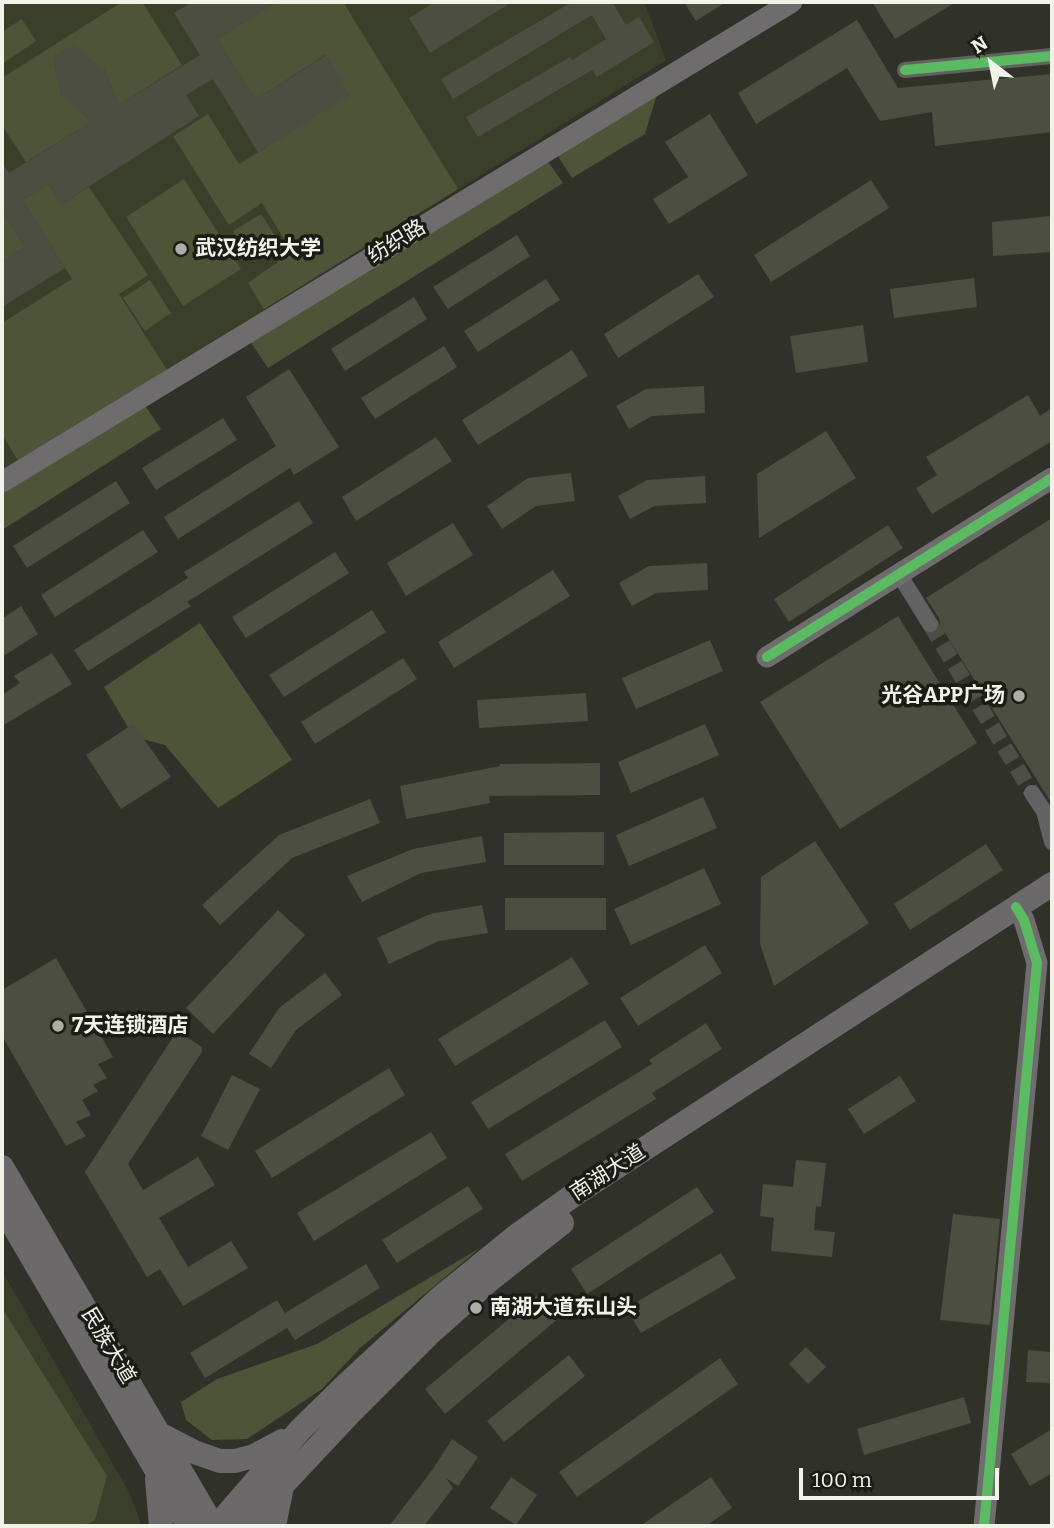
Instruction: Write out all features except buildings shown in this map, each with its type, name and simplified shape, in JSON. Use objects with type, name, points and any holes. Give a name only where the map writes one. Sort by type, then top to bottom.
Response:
[{"type":"main road","name":"南湖大道","points":[[244,1526],[430,1333],[492,1278],[584,1206],[1020,914],[1052,884]]},
{"type":"main road","name":"南湖大道","points":[[215,1526],[300,1430],[440,1298],[515,1237],[575,1194],[1020,914],[1052,902]]},
{"type":"main road","name":"民族大道","points":[[2,1167],[215,1526]]},
{"type":"main road","name":"民族大道","points":[[2,1206],[189,1526]]},
{"type":"main road","points":[[160,1435],[207,1458],[235,1461],[254,1456],[300,1430]]},
{"type":"main road","points":[[155,1467],[161,1526]]},
{"type":"main road","points":[[274,1526],[282,1484]]},
{"type":"street","name":"纺织路","points":[[2,482],[792,2]]},
{"type":"street","points":[[905,70],[1052,56]]},
{"type":"street","points":[[767,657],[1052,478]]},
{"type":"street","points":[[900,574],[930,624]]},
{"type":"street","points":[[1032,793],[1044,811],[1052,842]]},
{"type":"street","points":[[984,1526],[1037,963],[1020,914]]},
{"type":"shaded area","name":"武汉纺织大学","points":[[2,2],[644,2],[666,60],[2,473]]},
{"type":"shaded area","points":[[122,2],[142,2],[182,65],[119,105],[104,69],[53,58],[62,95],[91,122],[26,162],[2,125],[2,78]]},
{"type":"shaded area","points":[[276,2],[343,2],[458,189],[264,309],[248,283],[292,252],[262,203],[229,225],[173,136],[208,114],[239,164],[349,95],[325,55],[255,100],[217,39]]},
{"type":"shaded area","points":[[22,19],[36,41],[2,64],[2,32]]},
{"type":"shaded area","points":[[661,81],[645,134],[572,178],[552,147]]},
{"type":"shaded area","points":[[542,153],[563,183],[268,368],[245,334]]},
{"type":"shaded area","points":[[184,179],[241,269],[183,306],[126,217]]},
{"type":"shaded area","points":[[48,184],[62,204],[89,187],[148,275],[119,294],[167,370],[19,462],[2,434],[2,323],[72,279],[22,200]]},
{"type":"shaded area","points":[[2,211],[25,247],[2,262]]},
{"type":"shaded area","points":[[261,214],[281,245],[253,262],[233,231]]},
{"type":"shaded area","points":[[150,280],[171,313],[145,331],[123,298]]},
{"type":"shaded area","points":[[140,398],[161,429],[2,530],[2,482]]},
{"type":"shaded area","points":[[200,623],[292,760],[218,808],[165,745],[134,737],[104,687]]},
{"type":"shaded area","points":[[480,1248],[360,1348],[322,1389],[247,1439],[212,1440],[186,1420],[181,1402],[217,1379],[317,1344]]},
{"type":"shaded area","points":[[2,1271],[129,1492],[142,1526],[2,1526]]},
{"type":"shaded area","points":[[2,1308],[107,1476],[95,1520],[84,1526],[2,1526]]},
{"type":"tunnel","points":[[930,624],[1032,793]]},
{"type":"cycle path","points":[[905,70],[1052,56]]},
{"type":"cycle path","points":[[767,657],[1052,478]]},
{"type":"cycle path","points":[[984,1526],[1037,963],[1024,920],[1016,907]]},
{"type":"place","name":"武汉纺织大学","points":[[181,249]]},
{"type":"place","name":"光谷APP广场","points":[[1019,696]]},
{"type":"place","name":"7天连锁酒店","points":[[58,1026]]},
{"type":"place","name":"南湖大道东山头","points":[[476,1308]]}]
